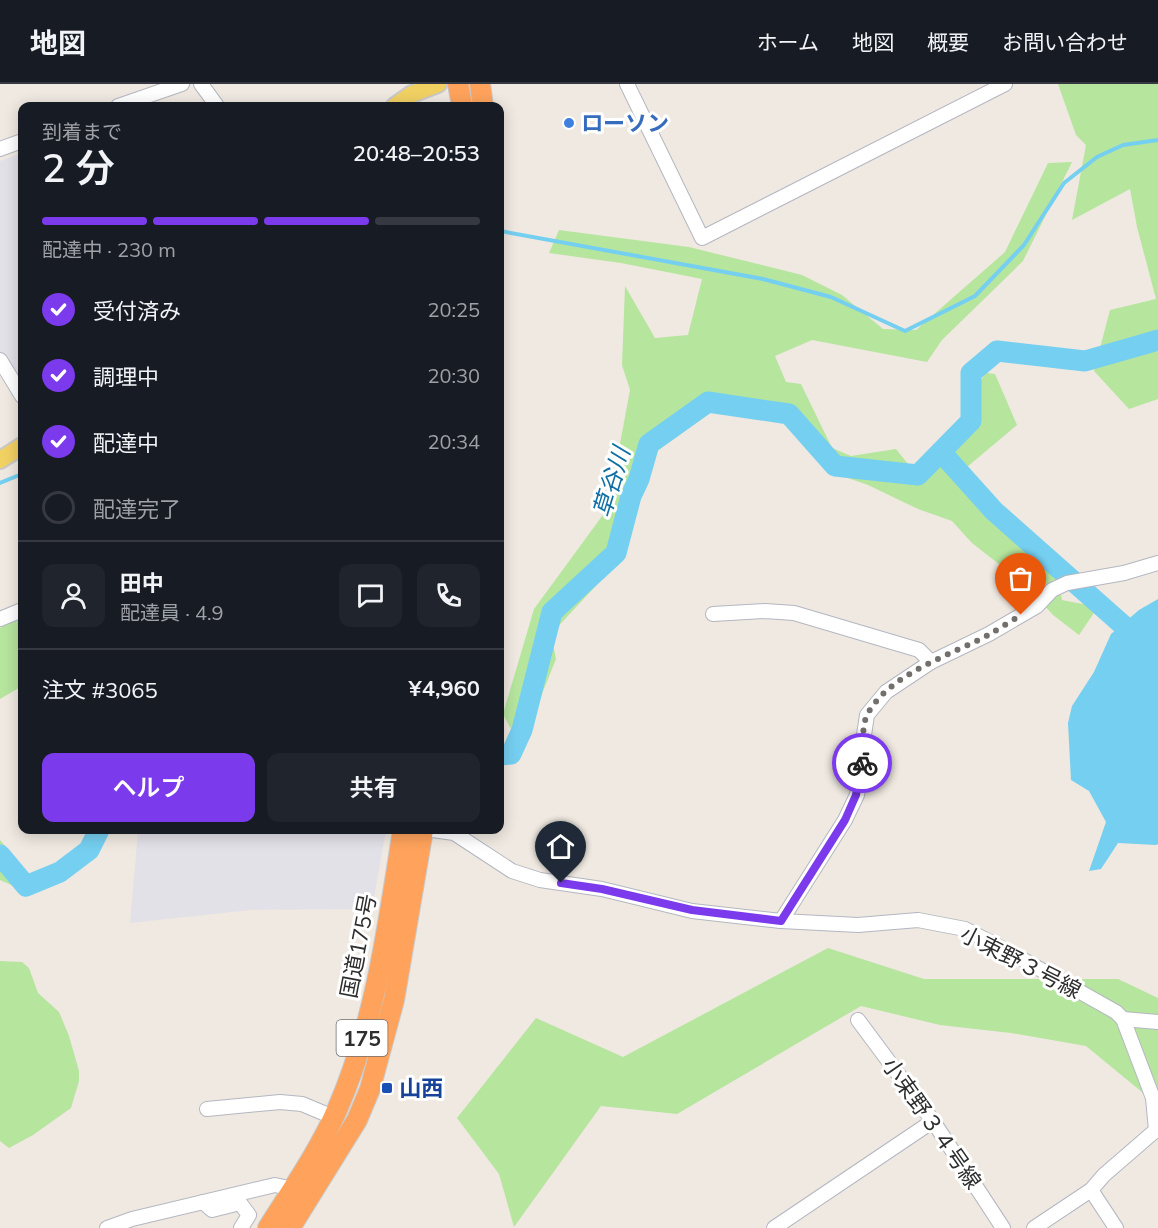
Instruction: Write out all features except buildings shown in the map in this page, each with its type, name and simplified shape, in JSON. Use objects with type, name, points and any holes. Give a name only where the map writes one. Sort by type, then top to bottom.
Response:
[{"type":"highway","points":[[458,84],[461,102]]},
{"type":"highway","points":[[480,84],[482,102]]},
{"type":"highway","name":"国道175号","points":[[268,1228],[293,1189],[333,1117],[361,1044],[378,981],[402,834]]},
{"type":"highway","name":"国道175号","points":[[290,1228],[357,1120],[370,1089],[394,1000],[422,834]]},
{"type":"main road","points":[[401,102],[412,94],[438,84]]},
{"type":"main road","points":[[0,460],[18,449]]},
{"type":"street","points":[[130,102],[182,84]]},
{"type":"street","points":[[201,84],[214,102]]},
{"type":"street","points":[[627,84],[702,238],[1005,84]]},
{"type":"street","points":[[0,149],[18,142]]},
{"type":"street","points":[[0,360],[18,389]]},
{"type":"street","points":[[781,921],[845,820],[856,795],[863,759],[867,715],[886,692],[931,662],[989,634],[1037,606],[1052,590],[1073,582],[1124,573],[1158,563]]},
{"type":"street","points":[[713,614],[765,611],[794,614],[919,650],[931,662]]},
{"type":"street","points":[[0,619],[18,612]]},
{"type":"street","name":"小束野３号線","points":[[456,834],[512,871],[540,880],[602,889],[709,913],[781,921],[858,924],[918,920],[965,929],[1106,1006],[1123,1019]]},
{"type":"street","points":[[1034,1228],[1090,1190],[1156,1130],[1153,1098],[1123,1019],[1158,1022]]},
{"type":"street","name":"小束野３４号線","points":[[858,1020],[933,1121],[1004,1228]]},
{"type":"street","points":[[207,1110],[280,1102],[302,1104],[333,1117]]},
{"type":"street","points":[[774,1228],[933,1121]]},
{"type":"street","points":[[107,1228],[132,1219],[275,1185],[293,1189]]},
{"type":"street","points":[[1090,1190],[1116,1228]]},
{"type":"street","points":[[203,1202],[212,1210],[240,1203],[249,1215],[241,1228]]},
{"type":"shaded area","points":[[18,154],[18,383],[0,355],[0,161]]},
{"type":"shaded area","points":[[138,834],[385,834],[372,909],[251,910],[130,923]]},
{"type":"green space","points":[[1058,84],[1158,84],[1158,399],[1129,409],[1094,371],[1110,310],[1156,299],[1137,227],[1130,189],[1072,220],[1086,145],[1076,135]]},
{"type":"green space","points":[[1072,162],[1023,261],[942,340],[927,362],[812,340],[775,356],[786,382],[801,384],[832,448],[851,456],[896,449],[916,474],[955,438],[970,432],[980,407],[981,380],[986,373],[995,374],[1017,425],[967,467],[1056,571],[1062,600],[1098,607],[1079,635],[1053,615],[1027,586],[972,543],[952,521],[918,509],[868,485],[825,470],[800,419],[769,405],[721,397],[642,451],[627,482],[634,526],[618,562],[551,634],[556,659],[527,731],[513,733],[504,716],[504,711],[534,609],[608,508],[630,390],[622,365],[625,286],[655,338],[688,335],[702,279],[621,263],[549,253],[559,230],[689,247],[802,275],[842,295],[883,329],[916,330],[1005,252],[1048,163]]},
{"type":"green space","points":[[18,621],[18,688],[0,699],[0,628]]},
{"type":"green space","points":[[0,840],[40,888],[29,893],[0,880]]},
{"type":"green space","points":[[828,948],[924,979],[1118,979],[1158,998],[1158,1100],[1148,1097],[1086,1046],[1011,1033],[940,1025],[861,1006],[677,1114],[601,1106],[514,1227],[499,1174],[457,1118],[536,1018],[623,1057]]},
{"type":"green space","points":[[0,961],[22,962],[29,968],[38,993],[59,1012],[79,1071],[79,1081],[71,1108],[33,1135],[9,1148],[0,1141]]},
{"type":"water","points":[[1158,599],[1158,844],[1118,843],[1101,869],[1089,871],[1106,822],[1089,791],[1071,780],[1068,723],[1072,706],[1094,672],[1111,634],[1139,610]]},
{"type":"waterway","points":[[504,232],[763,279],[831,297],[905,331],[975,296],[1024,245],[1064,183],[1097,157],[1123,145],[1158,140]]},
{"type":"waterway","name":"草谷川","points":[[504,755],[511,754],[522,730],[552,612],[616,553],[631,496],[639,479],[649,444],[708,402],[789,414],[835,466],[918,475],[971,421],[971,373],[997,351],[1085,361],[1158,340]]},
{"type":"waterway","name":"草谷川","points":[[941,452],[994,511],[1133,634],[1136,646]]},
{"type":"waterway","points":[[0,483],[18,476]]},
{"type":"waterway","name":"草谷川","points":[[0,855],[26,886],[60,872],[89,850],[97,834]]},
{"type":"way so far","points":[[862,763],[867,715],[886,692],[931,662],[989,634],[1021,615]]},
{"type":"place","name":"ローソン","points":[[569,123]]},
{"type":"place","name":"山西","points":[[387,1088]]},
{"type":"route","points":[[561,883],[602,889],[692,910],[781,921],[845,820],[856,795],[862,763]]}]
